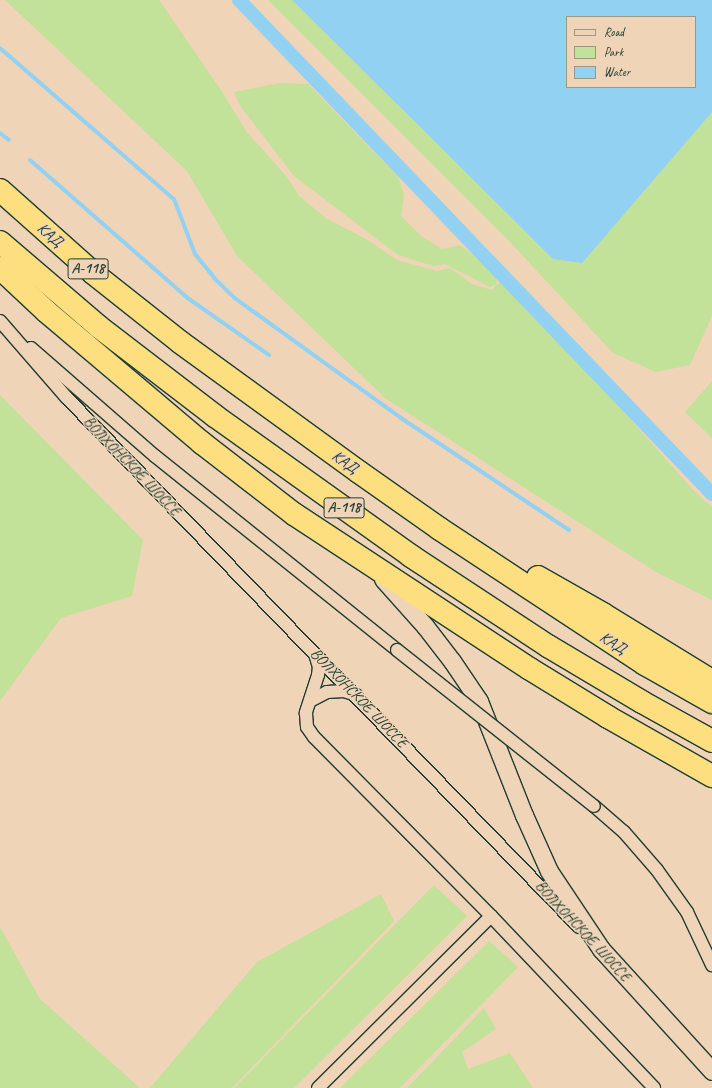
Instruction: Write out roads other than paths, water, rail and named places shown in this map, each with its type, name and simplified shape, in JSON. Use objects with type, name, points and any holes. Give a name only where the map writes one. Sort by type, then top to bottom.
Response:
[{"type":"highway","name":"КАД","points":[[0,190],[93,273],[180,342],[397,499],[645,664],[712,702]]},
{"type":"highway","name":"А-118","points":[[0,242],[99,328],[215,416],[411,556],[548,646],[642,702],[712,741]]},
{"type":"highway","points":[[0,268],[53,317],[202,443],[294,514],[530,669],[608,717],[712,776]]},
{"type":"highway","points":[[397,499],[603,614],[712,681]]},
{"type":"main road","points":[[368,563],[425,626],[480,701],[524,815],[549,871],[601,949]]},
{"type":"main road","name":"ВОЛХОНСКОЕ ШОССЕ","points":[[601,949],[712,1071]]},
{"type":"street","name":"ВОЛХОНСКОЕ ШОССЕ","points":[[2,323],[155,456],[594,806],[624,832],[657,870],[687,912],[712,964]]},
{"type":"street","name":"ВОЛХОНСКОЕ ШОССЕ","points":[[2,323],[67,398],[601,949]]},
{"type":"street","points":[[313,651],[319,667],[316,686],[306,713],[307,727],[314,737],[491,916],[654,1088]]},
{"type":"street","points":[[310,701],[326,692],[344,691],[356,695]]},
{"type":"street","points":[[318,1088],[491,916]]},
{"type":"water","points":[[292,0],[712,0],[712,112],[582,263],[553,259]]},
{"type":"waterway","points":[[239,0],[712,494]]},
{"type":"waterway","points":[[0,48],[174,199],[195,254],[215,279],[236,299],[401,418],[569,530]]},
{"type":"waterway","points":[[0,133],[9,140]]},
{"type":"waterway","points":[[30,160],[189,299],[269,355]]}]
